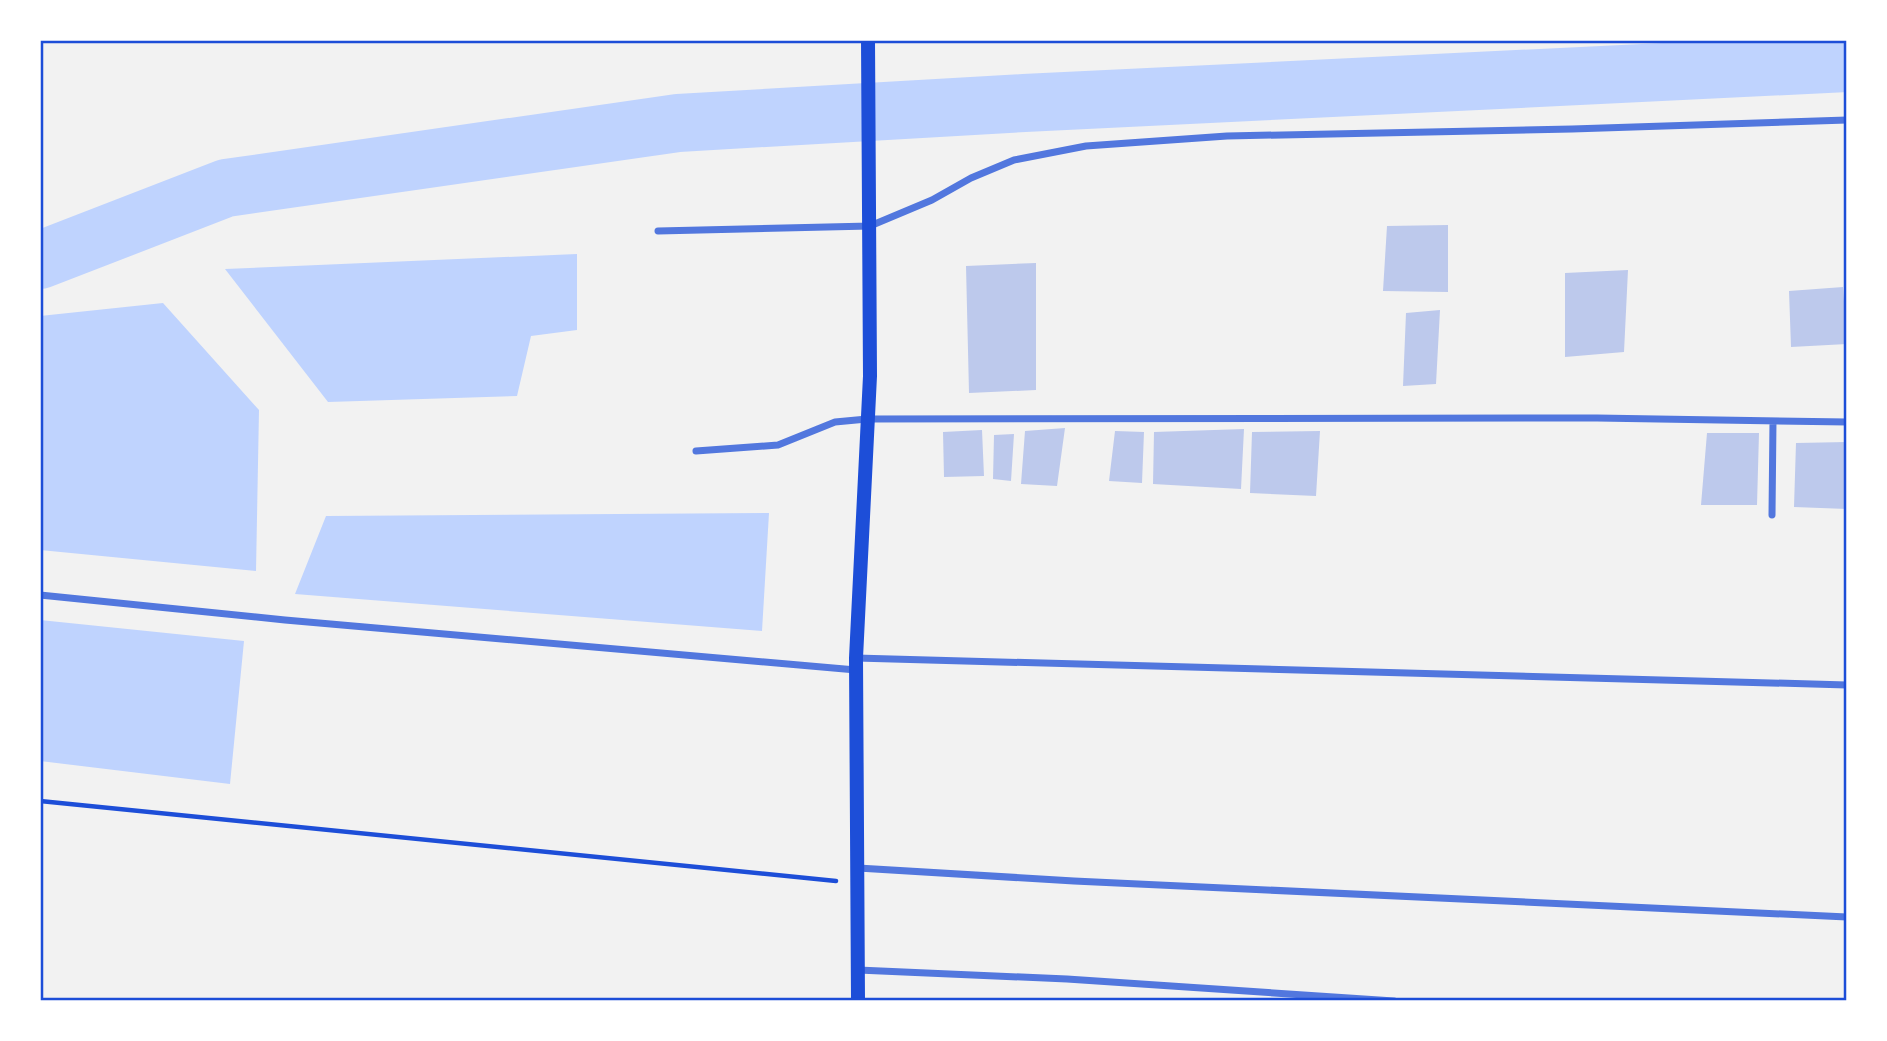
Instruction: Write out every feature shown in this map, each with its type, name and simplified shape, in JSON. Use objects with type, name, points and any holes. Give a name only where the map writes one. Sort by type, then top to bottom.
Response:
[{"type":"main road","points":[[858,1001],[856,664],[870,376],[868,40]]},
{"type":"street","points":[[659,231],[870,226],[932,200],[971,178],[1014,160],[1086,146],[1227,136],[1847,120]]},
{"type":"street","points":[[696,451],[779,445],[835,422],[867,419],[1597,418],[1847,422]]},
{"type":"street","points":[[1772,515],[1773,421]]},
{"type":"street","points":[[40,595],[285,620],[856,664],[1847,685]]},
{"type":"street","points":[[858,868],[1074,881],[1847,917]]},
{"type":"street","points":[[858,970],[1067,979],[1394,1001]]},
{"type":"path","points":[[40,802],[857,883]]},
{"type":"water","points":[[577,254],[577,330],[531,336],[517,396],[328,402],[225,269]]},
{"type":"water","points":[[163,303],[259,410],[256,571],[40,550],[40,316]]},
{"type":"water","points":[[769,513],[762,631],[295,594],[326,516]]},
{"type":"water","points":[[40,620],[244,641],[230,784],[40,761]]},
{"type":"building","points":[[1448,225],[1448,292],[1383,291],[1387,226]]},
{"type":"building","points":[[1036,263],[1036,390],[969,393],[966,266]]},
{"type":"building","points":[[1628,270],[1624,352],[1565,357],[1565,273]]},
{"type":"building","points":[[1843,287],[1847,344],[1791,347],[1789,291]]},
{"type":"building","points":[[1440,310],[1436,384],[1403,386],[1406,313]]},
{"type":"building","points":[[1065,428],[1057,486],[1021,484],[1025,431]]},
{"type":"building","points":[[1244,429],[1241,489],[1153,484],[1154,432]]},
{"type":"building","points":[[982,430],[984,476],[944,477],[943,432]]},
{"type":"building","points":[[1115,431],[1144,432],[1142,483],[1109,481]]},
{"type":"building","points":[[1320,431],[1316,496],[1250,493],[1252,432]]},
{"type":"building","points":[[1707,433],[1759,433],[1757,505],[1701,505]]},
{"type":"building","points":[[1014,434],[1011,481],[993,479],[994,435]]},
{"type":"building","points":[[1847,442],[1847,509],[1794,507],[1796,443]]},
{"type":"waterway","points":[[40,260],[226,188],[678,123],[1024,103],[1847,63]]}]
